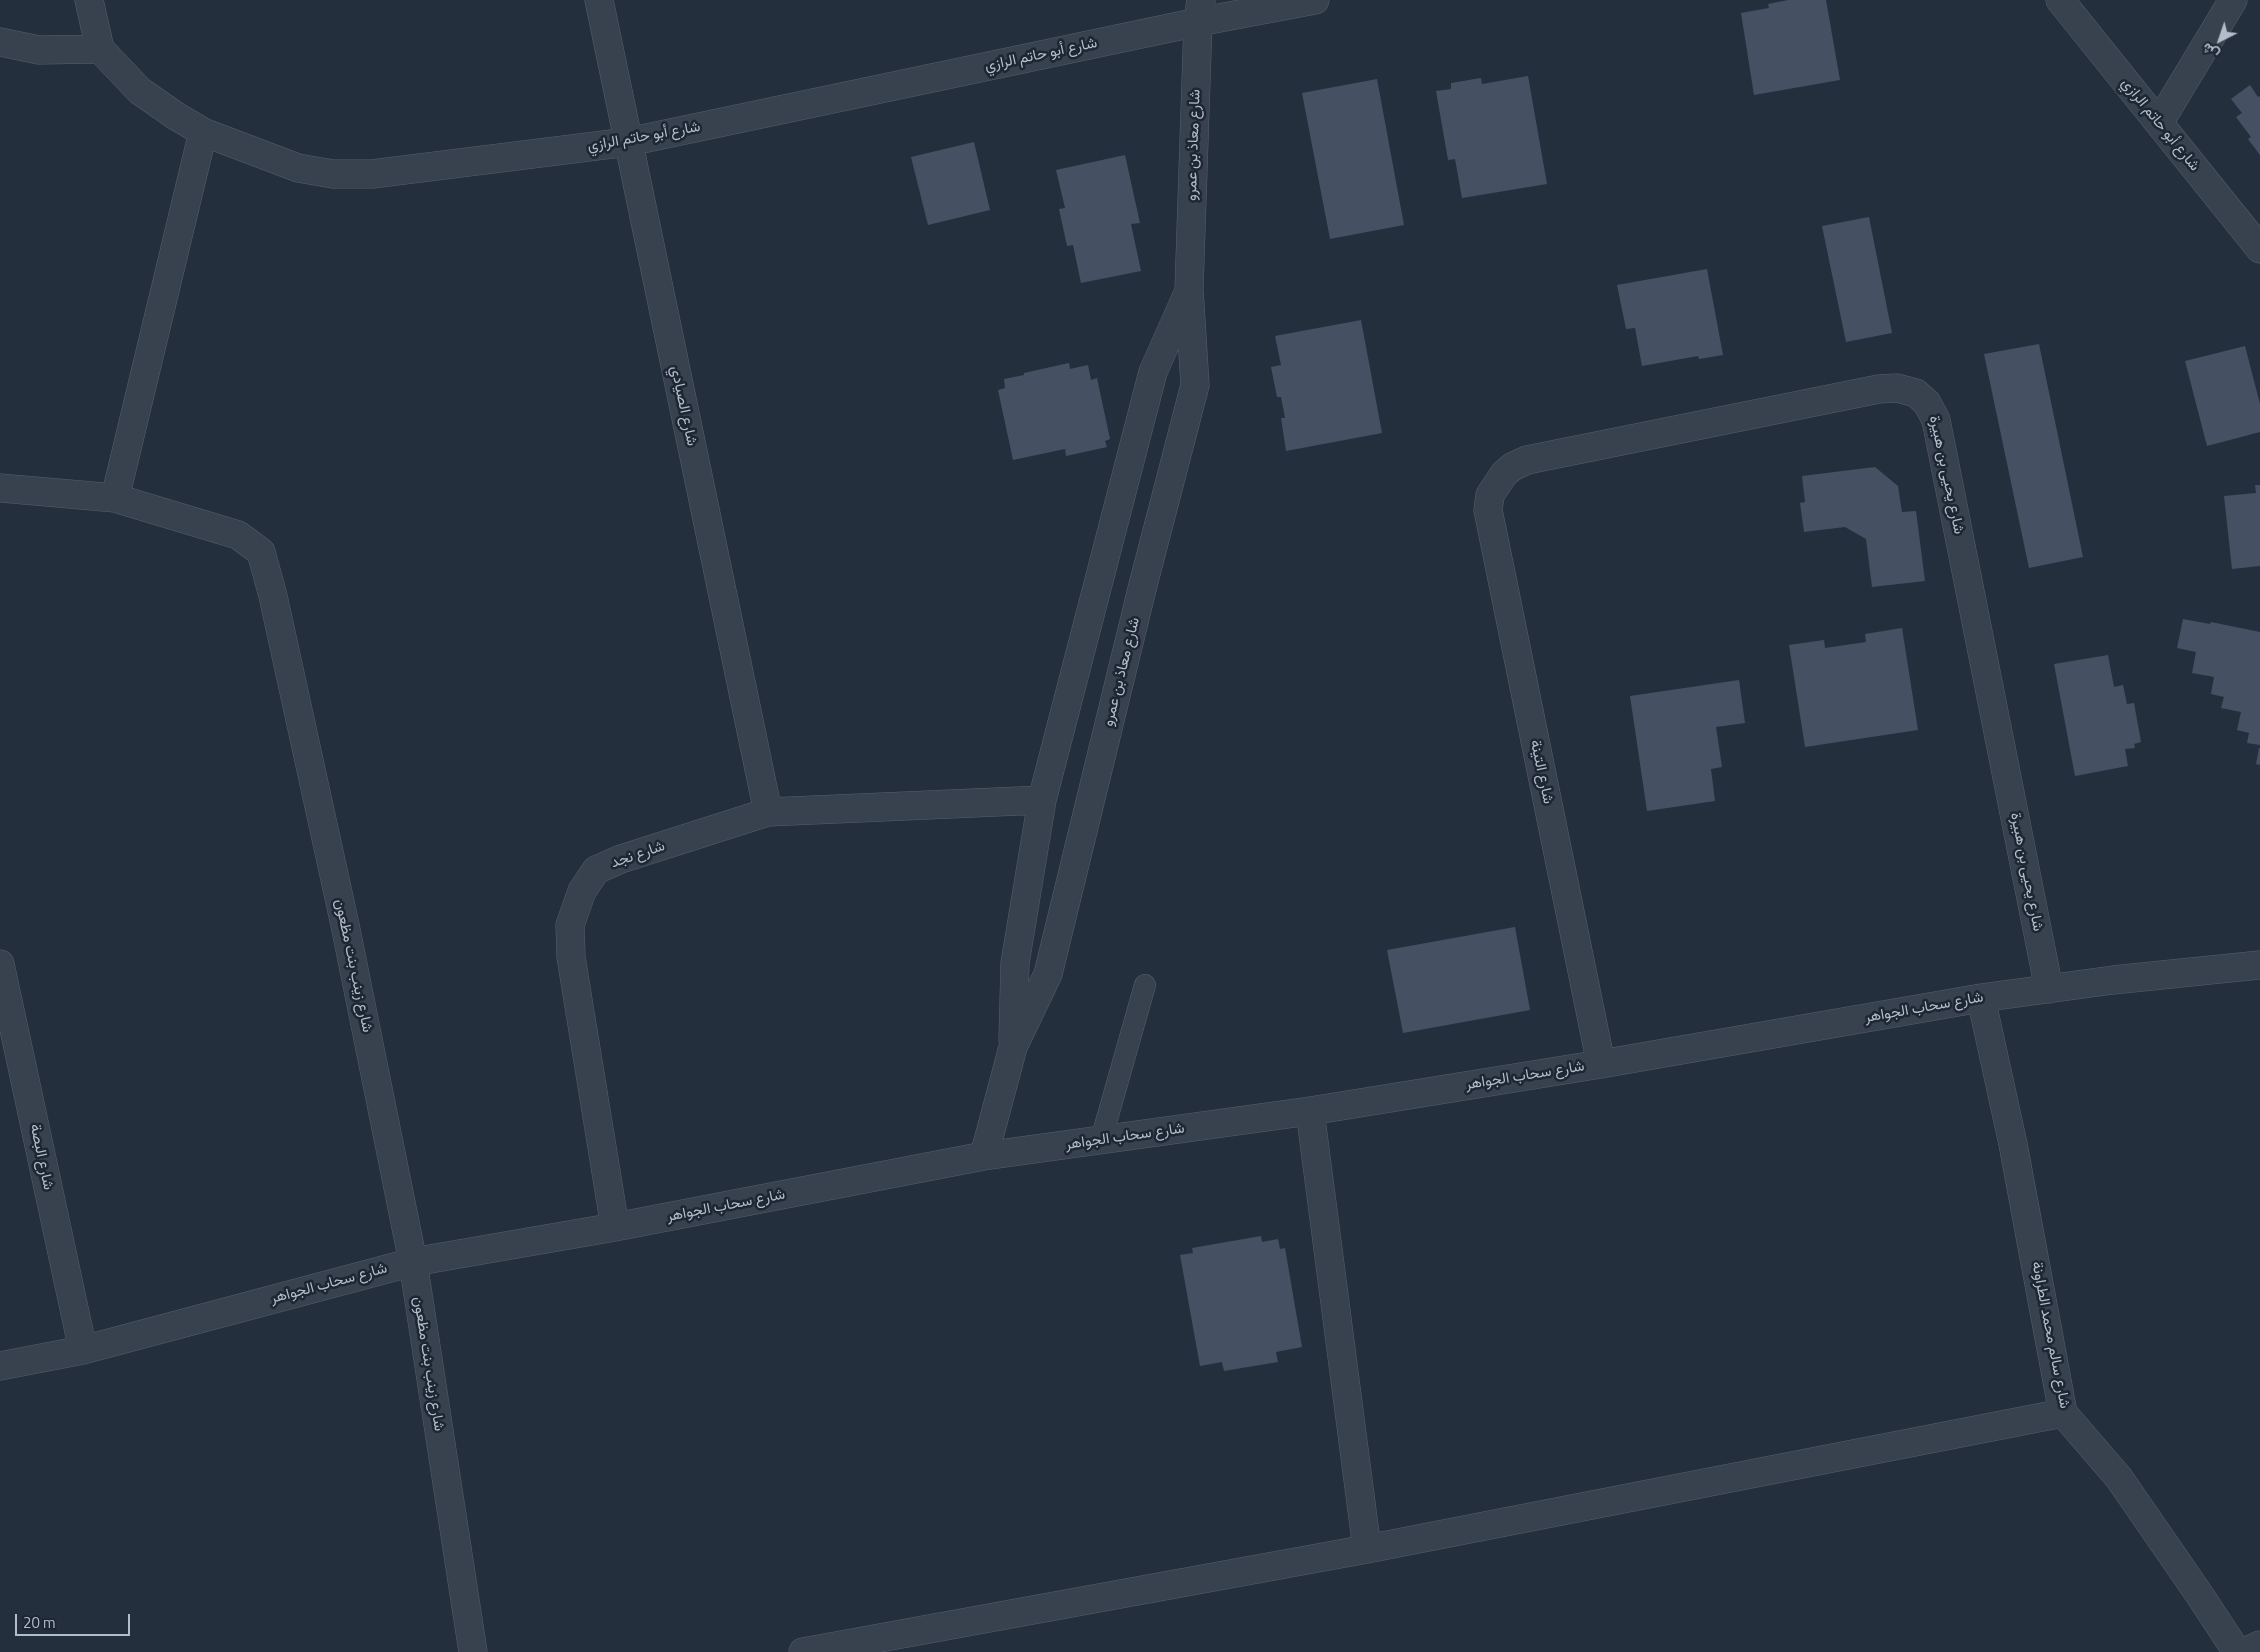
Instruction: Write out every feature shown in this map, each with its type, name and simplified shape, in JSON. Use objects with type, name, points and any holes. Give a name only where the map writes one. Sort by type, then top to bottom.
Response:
[{"type":"street","points":[[0,42],[39,50],[100,49],[88,0]]},
{"type":"street","name":"شارع الصيادي","points":[[599,0],[768,812]]},
{"type":"street","name":"شارع أبو حاتم الرازي","points":[[100,49],[140,91],[203,132],[298,168],[333,174],[372,174],[628,142],[1200,11],[1315,0]]},
{"type":"street","name":"شارع أبو حاتم الرازي","points":[[2060,0],[2260,249]]},
{"type":"street","points":[[2159,123],[2233,0]]},
{"type":"street","name":"شارع معاذ بن عمرو","points":[[984,1156],[1013,1047],[1048,974],[1143,586],[1195,385],[1189,290],[1200,11]]},
{"type":"street","points":[[115,498],[203,132]]},
{"type":"street","name":"شارع معاذ بن عمرو","points":[[1013,1047],[1014,963],[1042,800],[1153,372],[1189,290]]},
{"type":"street","name":"شارع يحيى بن هبيرة","points":[[1498,482],[1512,467],[1527,460],[1879,389],[1906,389],[1922,397],[1936,420],[2049,989]]},
{"type":"street","name":"شارع التينة","points":[[1498,482],[1490,495],[1488,510],[1601,1064]]},
{"type":"street","name":"شارع زينب بنت مظعون","points":[[0,488],[115,498],[238,536],[261,552],[273,596],[345,925],[413,1262],[473,1652]]},
{"type":"street","name":"شارع نجد","points":[[614,1228],[571,957],[570,925],[582,891],[596,870],[768,812],[1042,800]]},
{"type":"street","name":"شارع البصة","points":[[0,964],[83,1350]]},
{"type":"street","name":"شارع سحاب الجواهر","points":[[0,1366],[83,1350],[413,1262],[614,1228],[984,1156],[1310,1111],[1601,1064],[1981,998],[2260,965]]},
{"type":"street","name":"شارع سالم محمد الطراونة","points":[[1981,998],[2013,1144],[2063,1413],[2119,1478],[2200,1594],[2237,1652]]},
{"type":"street","points":[[1310,1111],[1367,1549]]},
{"type":"street","points":[[802,1652],[1367,1549],[2063,1413]]},
{"type":"street","points":[[2246,1652],[2260,1645]]},
{"type":"lane","points":[[1101,1140],[1146,985]]},
{"type":"building","points":[[1788,0],[1826,0],[1840,80],[1754,95],[1741,13],[1769,8],[1768,4]]},
{"type":"building","points":[[1528,76],[1547,184],[1462,198],[1455,159],[1448,160],[1436,91],[1451,89],[1451,83],[1481,78],[1482,84]]},
{"type":"building","points":[[1377,79],[1404,225],[1330,239],[1302,93]]},
{"type":"building","points":[[2250,85],[2258,97],[2260,96],[2260,155],[2248,139],[2251,137],[2236,117],[2242,113],[2231,99]]},
{"type":"building","points":[[974,142],[990,210],[928,225],[911,157]]},
{"type":"building","points":[[1125,155],[1140,223],[1131,224],[1141,271],[1081,283],[1073,245],[1067,246],[1059,209],[1065,208],[1056,170]]},
{"type":"building","points":[[1869,217],[1892,333],[1846,342],[1822,226]]},
{"type":"building","points":[[1707,269],[1723,355],[1699,359],[1698,356],[1642,366],[1635,328],[1626,329],[1617,285]]},
{"type":"building","points":[[1361,320],[1382,433],[1286,451],[1281,418],[1285,418],[1281,397],[1277,397],[1271,367],[1281,365],[1275,336]]},
{"type":"building","points":[[2039,344],[2083,557],[2029,568],[1984,354]]},
{"type":"building","points":[[2245,346],[2260,404],[2260,432],[2207,446],[2185,361]]},
{"type":"building","points":[[1069,363],[1070,369],[1088,365],[1091,380],[1097,378],[1110,439],[1105,441],[1107,447],[1066,456],[1065,449],[1013,460],[998,390],[1005,388],[1004,379]]},
{"type":"building","points":[[1875,467],[1898,486],[1902,512],[1916,511],[1925,581],[1872,587],[1866,539],[1845,527],[1804,532],[1800,503],[1805,502],[1802,476]]},
{"type":"building","points":[[2255,485],[2260,485],[2260,566],[2232,569],[2224,496],[2256,493]]},
{"type":"building","points":[[2183,619],[2210,624],[2211,622],[2260,632],[2260,745],[2247,743],[2249,733],[2237,730],[2241,712],[2221,708],[2224,697],[2211,694],[2214,677],[2192,673],[2196,652],[2177,648]]},
{"type":"building","points":[[1902,628],[1918,730],[1805,747],[1789,645],[1824,640],[1825,648],[1866,642],[1865,634]]},
{"type":"building","points":[[2108,655],[2114,687],[2123,685],[2127,704],[2134,703],[2141,742],[2134,744],[2135,748],[2125,749],[2128,766],[2075,776],[2054,664]]},
{"type":"building","points":[[1739,680],[1745,723],[1716,727],[1722,767],[1711,769],[1715,801],[1647,811],[1630,696]]},
{"type":"building","points":[[2260,748],[2260,765],[2256,764]]},
{"type":"building","points":[[1515,927],[1530,1010],[1403,1033],[1387,950]]},
{"type":"building","points":[[1261,1236],[1262,1242],[1278,1239],[1280,1249],[1285,1248],[1302,1347],[1276,1352],[1278,1362],[1224,1371],[1222,1362],[1200,1366],[1180,1255],[1193,1253],[1192,1248]]}]
